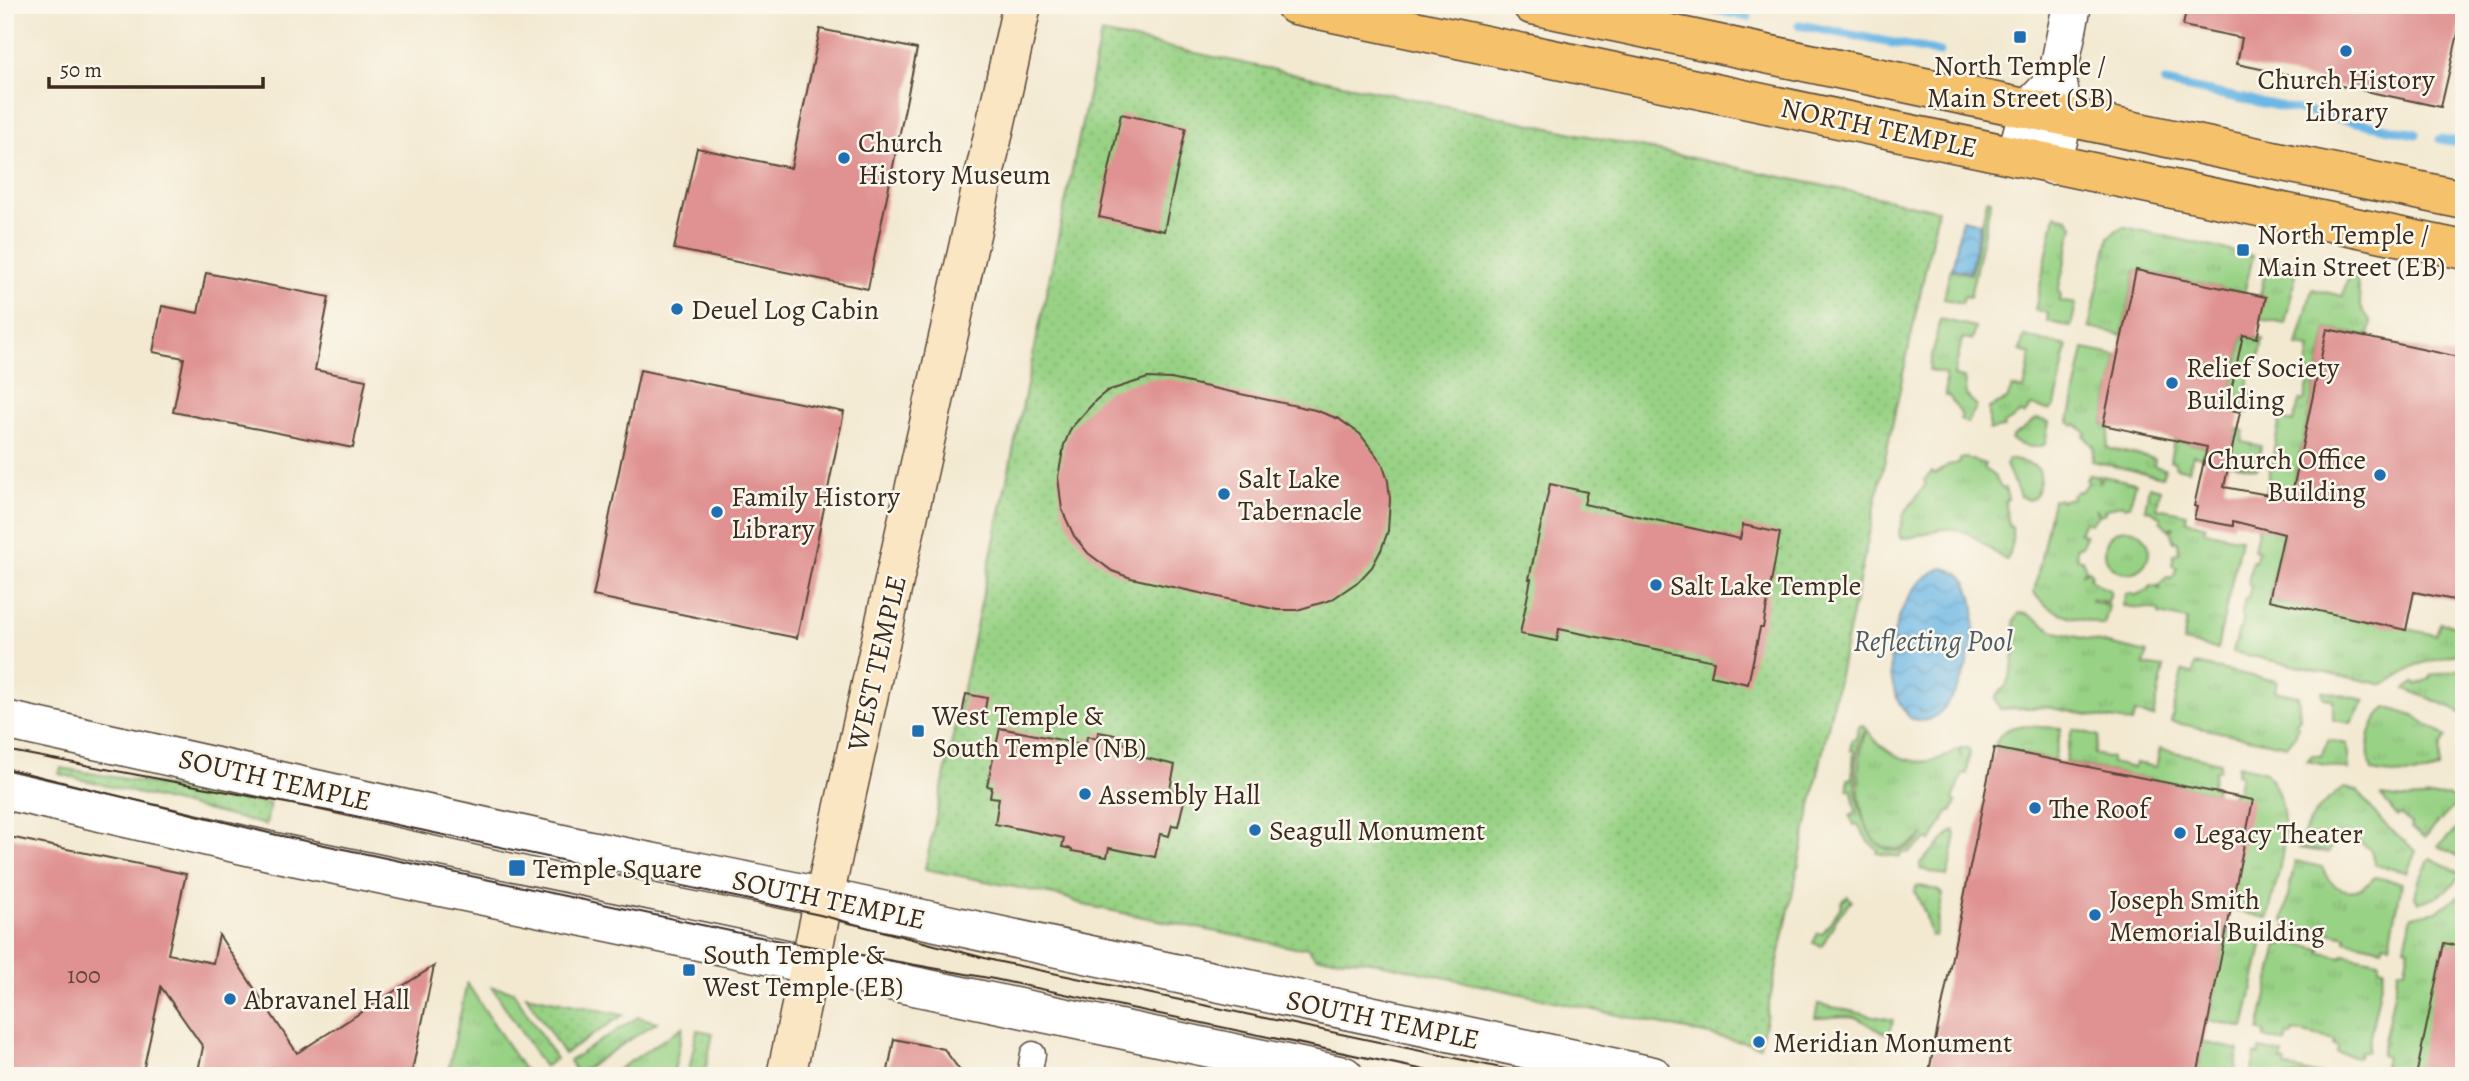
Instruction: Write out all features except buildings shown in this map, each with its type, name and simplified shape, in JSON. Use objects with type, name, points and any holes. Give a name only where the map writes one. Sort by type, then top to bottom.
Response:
[{"type":"main road","name":"WEST TEMPLE","points":[[786,1076],[1021,5]]},
{"type":"main road","name":"NORTH TEMPLE","points":[[1295,5],[2464,250]]},
{"type":"main road","name":"NORTH TEMPLE","points":[[1532,5],[2464,200]]},
{"type":"street","points":[[2034,160],[2057,79],[2072,5]]},
{"type":"street","name":"SOUTH TEMPLE","points":[[5,720],[585,849],[1653,1076]]},
{"type":"street","points":[[5,790],[274,852],[1344,1076]]},
{"type":"green space","points":[[1101,33],[1938,210],[1760,1046],[1365,960],[1316,957],[1306,947],[1296,948],[1084,905],[1064,897],[925,869]]},
{"type":"green space","points":[[1987,199],[1991,200],[1970,297],[1964,296],[1962,303],[1944,299],[1950,270],[1971,274]]},
{"type":"green space","points":[[2055,215],[2068,218],[2073,226],[2058,292],[2061,293],[2060,301],[2076,304],[2071,327],[2047,321],[2048,313],[2035,310]]},
{"type":"green space","points":[[2125,227],[2253,256],[2244,293],[2136,270],[2122,335],[2089,327],[2109,237]]},
{"type":"green space","points":[[2268,258],[2298,265],[2285,324],[2261,319],[2260,296]]},
{"type":"green space","points":[[2348,275],[2356,276],[2361,307],[2371,322],[2369,337],[2327,329],[2269,600],[2436,635],[2440,623],[2464,625],[2464,652],[2416,665],[2384,685],[2233,652],[2244,618],[2241,617],[2245,598],[2248,598],[2251,585],[2248,584],[2252,561],[2255,562],[2258,551],[2254,550],[2280,419],[2293,422],[2300,400],[2304,401],[2311,374],[2306,372],[2310,348],[2297,346],[2312,289],[2343,296]]},
{"type":"green space","points":[[1940,319],[1975,327],[1972,340],[1962,339],[1954,376],[1964,378],[1966,395],[1977,406],[1967,423],[1960,419],[1962,416],[1949,396],[1946,396],[1945,374],[1929,370]]},
{"type":"green space","points":[[2243,335],[2263,339],[2259,361],[2255,360],[2249,373],[2249,390],[2253,391],[2248,413],[2227,409]]},
{"type":"green space","points":[[2024,336],[2067,346],[2055,406],[2050,410],[2031,406],[2024,415],[2022,413],[2003,425],[2004,428],[1989,430],[1989,408],[2007,400],[2012,387],[2024,390],[2031,354],[2020,351]]},
{"type":"green space","points":[[2084,349],[2118,356],[2103,425],[2110,427],[2107,448],[2155,459],[2154,466],[2165,469],[2163,477],[2092,461],[2094,447],[2084,436],[2086,433],[2076,424],[2074,426],[2069,422]]},
{"type":"green space","points":[[2037,419],[2049,422],[2045,444],[2028,446],[2011,439],[2013,436]]},
{"type":"green space","points":[[2237,429],[2244,430],[2242,442],[2261,446],[2257,469],[2193,455],[2189,470],[2175,467],[2175,462],[2170,461],[2174,440],[2231,452]]},
{"type":"green space","points":[[1966,458],[1985,464],[1983,468],[1994,476],[2002,489],[2005,488],[2009,526],[2012,527],[2011,549],[2006,560],[1959,530],[1942,529],[1900,537],[1904,514],[1926,484],[1924,480],[1932,472],[1935,474]]},
{"type":"green space","points":[[2009,459],[2038,469],[2040,479],[2034,498],[2028,500],[2020,496],[2006,465]]},
{"type":"green space","points":[[2089,474],[2099,476],[2100,482],[2102,476],[2136,483],[2129,506],[2124,507],[2122,504],[2104,510],[2105,513],[2100,515],[2095,509],[2098,516],[2090,524],[2084,521],[2079,532],[2085,535],[2082,546],[2076,547],[2077,558],[2082,559],[2086,569],[2081,574],[2089,570],[2093,581],[2111,591],[2108,602],[2091,601],[2109,606],[2104,625],[2056,611],[2034,593],[2053,499],[2061,501],[2073,497],[2072,494],[2080,492],[2089,482],[2086,480]]},
{"type":"green space","points":[[2149,486],[2160,489],[2157,508],[2187,514],[2186,521],[2206,526],[2205,531],[2241,539],[2217,649],[2183,642],[2187,620],[2159,614],[2159,610],[2123,606],[2126,594],[2133,593],[2134,596],[2155,585],[2160,590],[2158,585],[2167,577],[2172,578],[2177,568],[2172,565],[2174,554],[2179,553],[2178,542],[2174,542],[2170,530],[2173,526],[2168,529],[2160,521],[2161,518],[2145,509]]},
{"type":"green space","points":[[2127,529],[2136,530],[2143,535],[2148,542],[2148,560],[2143,567],[2136,572],[2127,573],[2118,572],[2111,567],[2106,560],[2105,551],[2106,542],[2111,535],[2118,530]]},
{"type":"green space","points":[[2019,613],[2027,614],[2056,632],[2147,653],[2144,665],[2164,668],[2153,717],[2135,713],[2132,723],[2046,707],[2000,709],[1995,699],[2006,686],[2012,669],[2017,637],[2014,622]]},
{"type":"green space","points":[[2195,664],[2277,681],[2275,691],[2298,696],[2300,718],[2296,722],[2298,727],[2295,735],[2287,746],[2171,722],[2182,671],[2193,674]]},
{"type":"green space","points":[[2460,669],[2464,671],[2464,716],[2451,707],[2405,689],[2415,682],[2416,685],[2430,679],[2430,676]]},
{"type":"green space","points":[[2322,691],[2365,700],[2351,723],[2333,720],[2333,700],[2324,698]]},
{"type":"green space","points":[[2386,707],[2416,717],[2446,737],[2441,747],[2439,769],[2415,775],[2372,771],[2369,737],[2371,729]]},
{"type":"green space","points":[[1862,725],[1867,729],[1859,746],[1856,769],[1857,795],[1864,821],[1858,782],[1859,762],[1866,732],[1887,750],[1909,760],[1934,760],[1958,749],[1961,758],[1960,748],[1970,751],[1967,774],[1963,773],[1952,811],[1949,811],[1931,841],[1928,839],[1909,852],[1900,854],[1900,857],[1877,853],[1878,850],[1868,841],[1858,825],[1854,826],[1850,816],[1856,813],[1852,790],[1848,789],[1848,779],[1852,778],[1854,751],[1850,750],[1858,727]]},
{"type":"green space","points":[[2018,726],[2061,728],[2054,760],[1994,748],[2002,733]]},
{"type":"green space","points":[[2072,729],[2099,736],[2094,754],[2111,758],[2111,763],[2134,768],[2136,763],[2156,767],[2160,749],[2220,762],[2211,786],[2216,787],[2215,793],[2065,762]]},
{"type":"green space","points":[[2329,740],[2347,744],[2349,770],[2307,761],[2312,755],[2321,756]]},
{"type":"green space","points":[[2238,765],[2266,772],[2282,806],[2284,843],[2268,918],[2231,910],[2232,796],[2233,792],[2237,792],[2241,776],[2237,774]]},
{"type":"green space","points":[[61,768],[270,804],[266,825],[59,774]]},
{"type":"green space","points":[[2344,788],[2358,791],[2382,822],[2416,851],[2407,872],[2375,865],[2371,850],[2358,841],[2341,840],[2329,853],[2298,848],[2315,814]]},
{"type":"green space","points":[[2381,796],[2406,799],[2449,796],[2457,800],[2425,837],[2411,828],[2412,824],[2400,814],[2397,816]]},
{"type":"green space","points":[[2464,823],[2464,859],[2438,846]]},
{"type":"green space","points":[[1954,830],[1956,835],[1947,876],[1920,869],[1920,863]]},
{"type":"green space","points":[[2430,858],[2463,874],[2443,892],[2418,902],[2415,897],[2419,881]]},
{"type":"green space","points":[[2295,861],[2322,867],[2332,883],[2346,890],[2361,888],[2375,877],[2402,883],[2390,944],[2384,943],[2382,948],[2345,940],[2346,936],[2325,931],[2323,937],[2286,928],[2287,922],[2283,921]]},
{"type":"green space","points":[[1916,887],[1938,890],[1943,894],[1935,936],[1931,936],[1925,913],[1915,892]]},
{"type":"green space","points":[[2464,893],[2464,947],[2444,943],[2418,1076],[2382,1076],[2386,1057],[2381,1055],[2399,969],[2405,969],[2409,948],[2405,947],[2412,916],[2437,911]]},
{"type":"green space","points":[[1848,896],[1852,901],[1838,916],[1822,946],[1813,943],[1818,933],[1822,934]]},
{"type":"green space","points":[[2226,932],[2263,941],[2244,1028],[2208,1020]]},
{"type":"green space","points":[[2284,941],[2321,949],[2321,953],[2379,961],[2379,967],[2384,968],[2367,1052],[2360,1051],[2359,1057],[2337,1053],[2335,1040],[2294,1031],[2292,1036],[2288,1035],[2286,1043],[2264,1037],[2265,1032],[2259,1031],[2278,944],[2283,945]]},
{"type":"green space","points":[[467,983],[528,1076],[447,1076]]},
{"type":"green space","points":[[492,987],[513,991],[556,1059],[544,1067]]},
{"type":"green space","points":[[526,995],[623,1015],[564,1054]]},
{"type":"green space","points":[[1818,1004],[1893,1020],[1890,1034],[1854,1017],[1815,1018]]},
{"type":"green space","points":[[638,1017],[657,1022],[577,1074],[569,1061]]},
{"type":"green space","points":[[683,1027],[673,1076],[608,1076]]},
{"type":"green space","points":[[697,1030],[713,1033],[704,1076],[688,1076]]},
{"type":"green space","points":[[2203,1042],[2239,1050],[2234,1076],[2197,1076]]},
{"type":"green space","points":[[2260,1049],[2283,1054],[2281,1061],[2286,1062],[2285,1067],[2324,1076],[2251,1076],[2255,1054],[2260,1055]]},
{"type":"water","points":[[1962,219],[1980,223],[1970,272],[1952,269]]},
{"type":"water","name":"Reflecting Pool","points":[[1941,568],[1961,576],[1972,596],[1974,623],[1970,652],[1961,681],[1947,704],[1931,718],[1914,719],[1904,711],[1894,690],[1890,661],[1894,632],[1905,604],[1918,584]]},
{"type":"waterway","points":[[1693,5],[1748,17]]},
{"type":"waterway","points":[[1799,25],[1940,52]]},
{"type":"waterway","points":[[2165,83],[2416,134]]},
{"type":"waterway","points":[[2440,139],[2464,143]]},
{"type":"tram line","points":[[5,750],[350,815],[820,915],[996,961],[1539,1076]]},
{"type":"tram line","points":[[5,768],[277,835],[749,935],[994,979],[1453,1076]]},
{"type":"place","name":"North Temple / Main Street (SB)","points":[[2020,37]]},
{"type":"place","name":"Church History Library","points":[[2346,51]]},
{"type":"place","name":"Church History Museum","points":[[844,158]]},
{"type":"place","name":"North Temple / Main Street (EB)","points":[[2243,250]]},
{"type":"place","name":"Deuel Log Cabin","points":[[677,309]]},
{"type":"place","name":"Relief Society Building","points":[[2172,383]]},
{"type":"place","name":"Church Office Building","points":[[2380,475]]},
{"type":"place","name":"Salt Lake Tabernacle","points":[[1224,494]]},
{"type":"place","name":"Family History Library","points":[[717,512]]},
{"type":"place","name":"Salt Lake Temple","points":[[1656,585]]},
{"type":"place","name":"West Temple & South Temple (NB)","points":[[918,731]]},
{"type":"place","name":"Assembly Hall","points":[[1085,794]]},
{"type":"place","name":"The Roof","points":[[2035,808]]},
{"type":"place","name":"Seagull Monument","points":[[1255,830]]},
{"type":"place","name":"Legacy Theater","points":[[2180,833]]},
{"type":"place","name":"Temple Square","points":[[517,868]]},
{"type":"place","name":"Joseph Smith Memorial Building","points":[[2095,915]]},
{"type":"place","name":"South Temple & West Temple (EB)","points":[[689,970]]},
{"type":"place","name":"Abravanel Hall","points":[[230,999]]},
{"type":"place","name":"Meridian Monument","points":[[1759,1042]]}]
